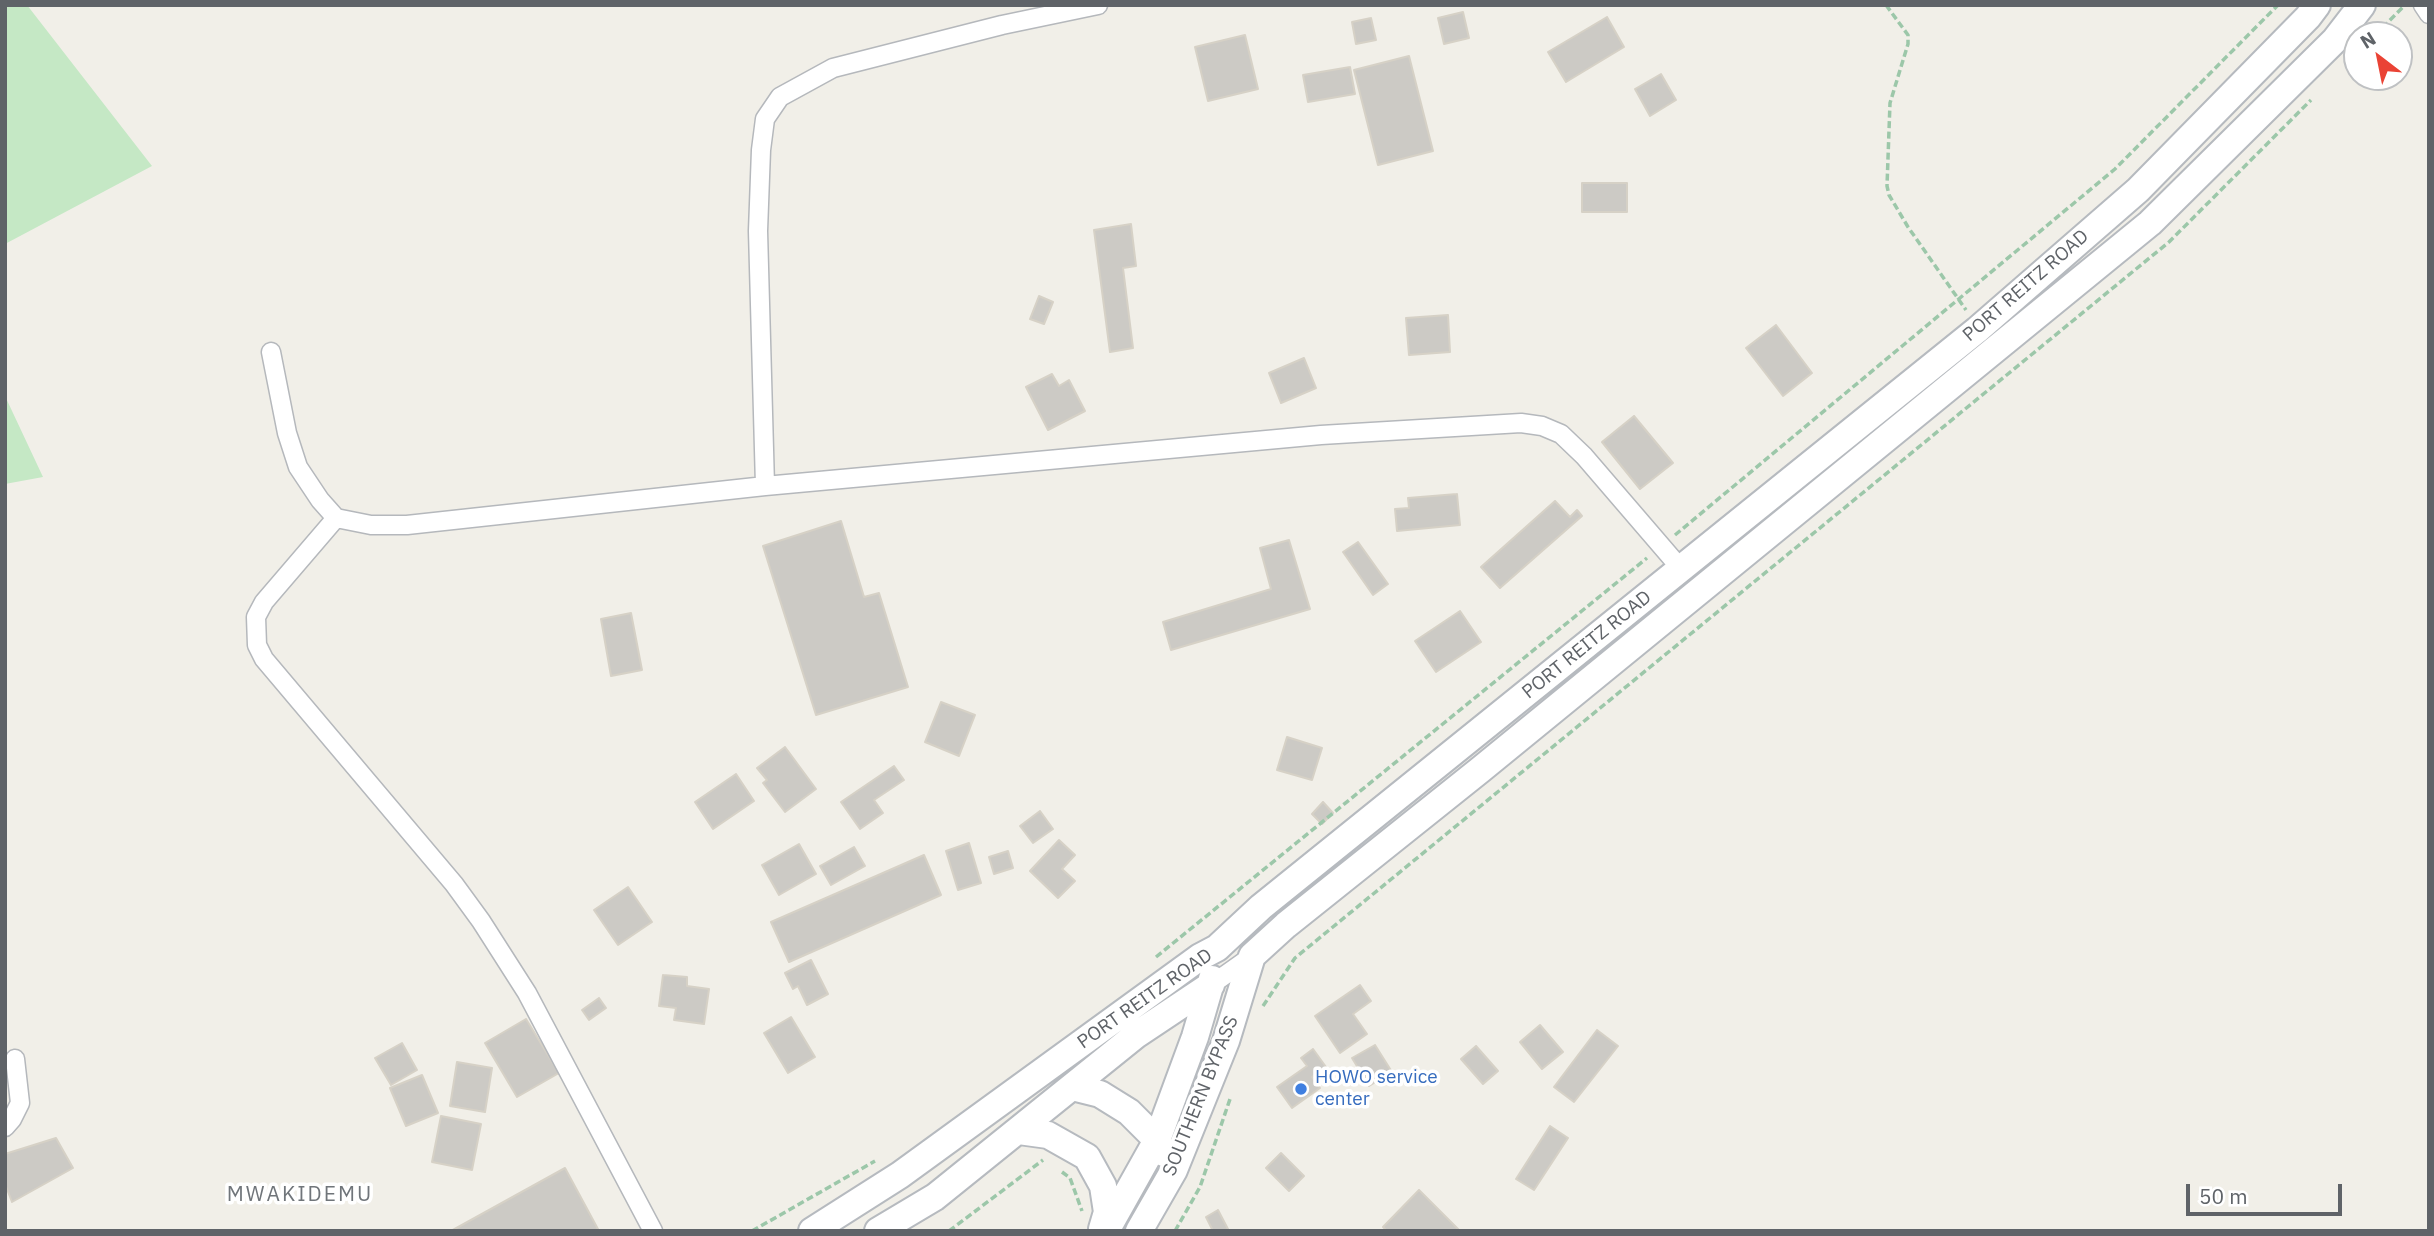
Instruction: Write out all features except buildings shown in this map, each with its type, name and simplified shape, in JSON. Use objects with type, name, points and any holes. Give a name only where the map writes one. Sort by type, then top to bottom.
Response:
[{"type":"main road","name":"PORT REITZ ROAD","points":[[812,1231],[901,1175],[1200,957],[1217,948],[1272,899],[1978,330],[2138,190],[2318,5]]},
{"type":"main road","points":[[1252,956],[1286,925],[2150,223],[2335,40],[2362,5]]},
{"type":"main road","name":"SOUTHERN BYPASS","points":[[1097,1227],[1157,1140],[1211,985],[1217,948]]},
{"type":"main road","name":"SOUTHERN BYPASS","points":[[1139,1231],[1174,1170],[1226,1041],[1252,956]]},
{"type":"main road","name":"PORT REITZ ROAD","points":[[878,1231],[934,1197],[1136,1035],[1211,985]]},
{"type":"main road","points":[[1072,1087],[1100,1094],[1129,1112],[1157,1140],[1174,1170]]},
{"type":"main road","points":[[1019,1130],[1048,1135],[1087,1157],[1103,1186],[1107,1213],[1097,1227]]},
{"type":"street","points":[[765,486],[758,245],[761,150],[765,119],[780,97],[833,68],[1098,5]]},
{"type":"street","points":[[2423,5],[2429,15]]},
{"type":"street","points":[[271,352],[287,433],[298,467],[336,518],[371,525],[407,524],[765,486],[1321,435],[1521,423],[1542,426],[1561,434],[1584,456],[1682,570]]},
{"type":"street","points":[[336,518],[264,602],[256,617],[257,645],[264,659],[454,884],[481,921],[527,993],[653,1231]]},
{"type":"street","name":"PORT REITZ ROAD","points":[[1211,985],[1252,956]]},
{"type":"street","points":[[5,1127],[20,1103],[15,1059]]},
{"type":"path","points":[[1886,5],[1908,35],[1909,44],[1891,103],[1887,186],[1889,195],[1978,330]]},
{"type":"path","points":[[1153,960],[1660,547],[2115,169],[2278,5]]},
{"type":"path","points":[[2389,21],[2405,5]]},
{"type":"path","points":[[1260,1010],[1295,958],[2169,242],[2319,91]]},
{"type":"path","points":[[1175,1231],[1200,1187],[1230,1098]]},
{"type":"path","points":[[752,1231],[882,1157]]},
{"type":"path","points":[[949,1231],[1045,1158],[1053,1165]]},
{"type":"path","points":[[1061,1171],[1070,1178],[1097,1227]]},
{"type":"green space","points":[[5,5],[27,5],[152,166],[5,244]]},
{"type":"green space","points":[[5,396],[43,477],[5,484]]},
{"type":"place","name":"HOWO service center","points":[[1301,1089]]},
{"type":"district","name":"MWAKIDEMU","points":[[300,1195]]}]
